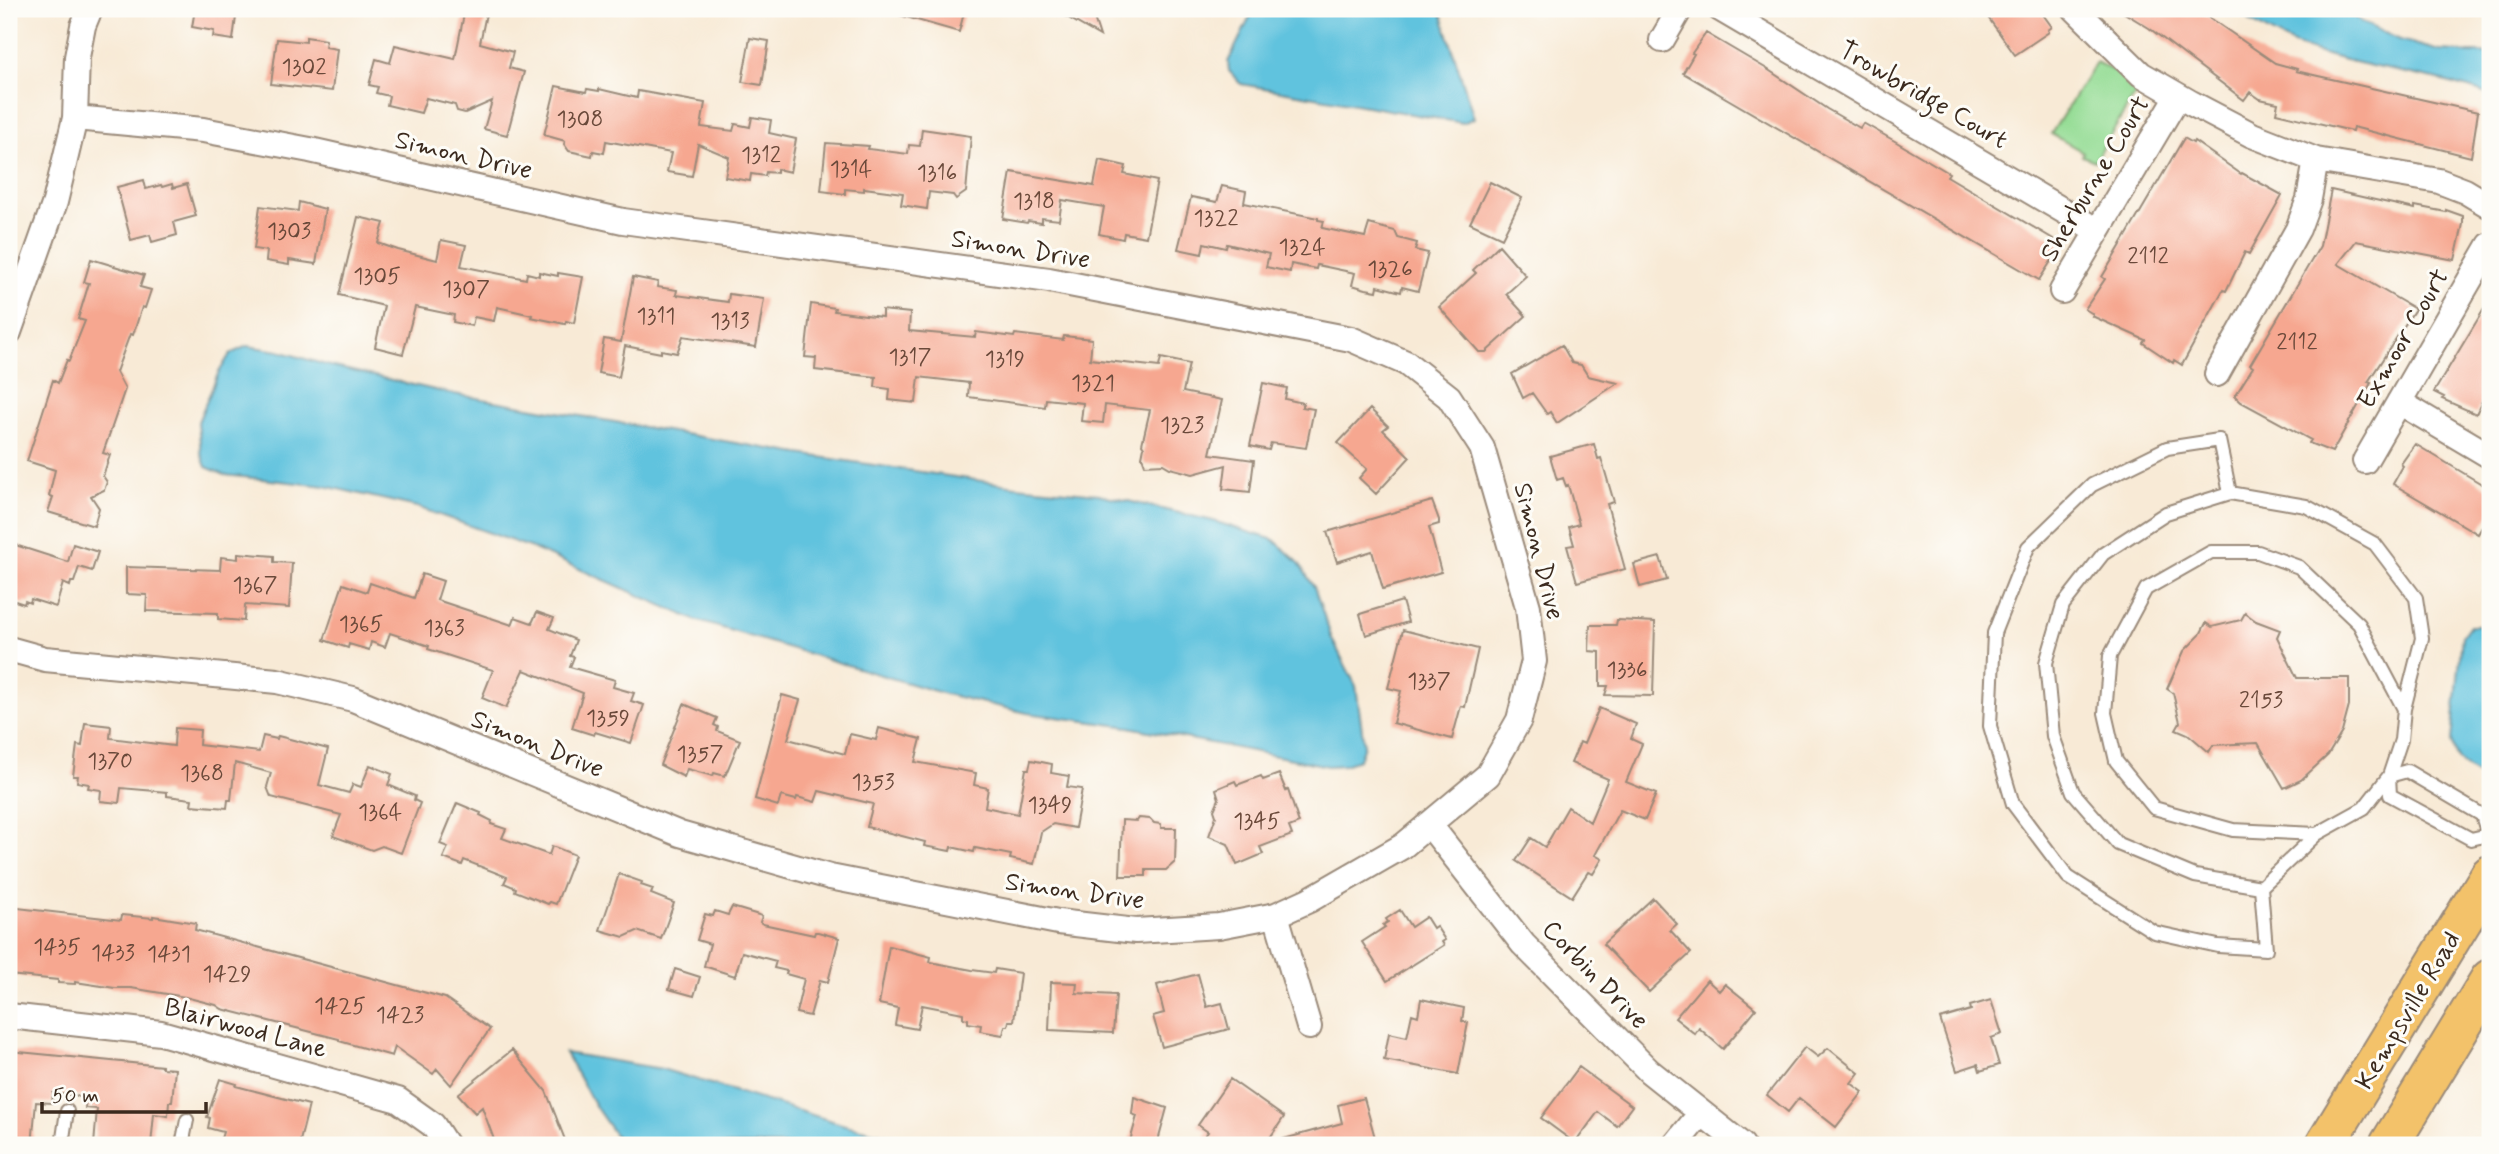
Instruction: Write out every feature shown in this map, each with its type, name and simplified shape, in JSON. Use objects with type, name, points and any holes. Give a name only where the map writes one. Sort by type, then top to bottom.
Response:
[{"type":"main road","name":"Kempsville Road","points":[[2325,1145],[2490,875]]},
{"type":"main road","name":"Kempsville Road","points":[[2389,1145],[2490,979]]},
{"type":"street","points":[[9,332],[55,202],[75,118],[77,57],[83,26],[90,9]]},
{"type":"street","points":[[1661,40],[1681,9]]},
{"type":"street","name":"Trowbridge Court","points":[[1720,9],[2098,231]]},
{"type":"street","points":[[2075,9],[2141,75],[2252,135],[2316,159],[2439,181],[2465,191],[2490,206]]},
{"type":"street","name":"Sherburne Court","points":[[2062,291],[2178,96]]},
{"type":"street","name":"Simon Drive","points":[[9,649],[45,659],[277,681],[353,699],[680,834],[830,877],[1058,922],[1136,931],[1219,926],[1276,915],[1309,901],[1403,846],[1488,775],[1519,720],[1534,661],[1528,607],[1482,447],[1449,397],[1406,363],[1351,339],[1049,280],[623,221],[310,150],[202,130],[75,118]]},
{"type":"street","points":[[2217,373],[2298,229],[2309,200],[2316,159]]},
{"type":"street","name":"Exmoor Court","points":[[2365,461],[2490,244]]},
{"type":"street","points":[[2399,402],[2490,456]]},
{"type":"street","name":"Corbin Drive","points":[[1429,824],[1523,944],[1649,1071],[1742,1145]]},
{"type":"street","points":[[1276,915],[1309,1027]]},
{"type":"street","name":"Blairwood Lane","points":[[9,1016],[161,1033],[398,1100],[433,1125],[446,1145]]},
{"type":"street","points":[[1675,1145],[1701,1113]]},
{"type":"lane","points":[[2231,493],[2219,440],[2167,447],[2092,485],[2028,547],[1994,633],[1990,726],[2013,804],[2068,877],[2154,932],[2218,946],[2266,949],[2260,887]]},
{"type":"lane","points":[[2231,493],[2306,506],[2375,544],[2416,598],[2421,638],[2403,709],[2401,740],[2389,776],[2364,808],[2317,834],[2260,887],[2195,876],[2118,844],[2073,792],[2053,736],[2046,663],[2063,605],[2103,554],[2166,513],[2231,493]]},
{"type":"lane","points":[[2317,834],[2233,830],[2154,808],[2116,761],[2105,713],[2110,656],[2146,589],[2211,552],[2258,552],[2300,567],[2359,624],[2403,709]]},
{"type":"lane","points":[[2407,771],[2482,816],[2489,836],[2471,839],[2390,794],[2389,776],[2407,771]]},
{"type":"lane","points":[[62,1145],[67,1111]]},
{"type":"lane","points":[[182,1145],[187,1120]]},
{"type":"green space","points":[[2096,62],[2141,85],[2095,161],[2082,156],[2083,152],[2051,134]]},
{"type":"water","points":[[1254,9],[1440,9],[1474,118],[1463,123],[1241,84],[1229,71],[1228,62]]},
{"type":"water","points":[[2233,9],[2345,9],[2363,23],[2400,40],[2440,51],[2490,54],[2490,95],[2313,51],[2272,33]]},
{"type":"water","points":[[247,346],[279,351],[326,365],[448,393],[799,454],[1016,486],[1098,494],[1213,521],[1274,540],[1299,563],[1314,587],[1332,639],[1356,686],[1364,745],[1359,760],[1328,766],[1129,727],[1027,713],[945,694],[695,620],[532,548],[417,507],[325,486],[225,475],[206,467],[201,453],[198,422],[218,374],[230,354]]},
{"type":"water","points":[[2470,625],[2481,625],[2490,630],[2490,779],[2486,780],[2460,761],[2452,741],[2462,636]]},
{"type":"water","points":[[565,1053],[662,1069],[845,1125],[928,1145],[622,1145],[597,1109]]},
{"type":"building","points":[[195,9],[237,9],[233,40],[213,37],[214,31],[192,27]]},
{"type":"building","points":[[465,9],[487,9],[480,43],[513,52],[509,68],[524,72],[507,135],[484,129],[492,101],[465,113],[457,111],[455,105],[426,98],[421,113],[387,105],[389,96],[376,93],[378,87],[369,85],[376,59],[390,63],[395,45],[455,59]]},
{"type":"building","points":[[897,9],[965,9],[959,32],[896,14]]},
{"type":"building","points":[[1053,9],[1091,9],[1100,36]]},
{"type":"building","points":[[1982,9],[2039,9],[2052,27],[2049,32],[2015,55]]},
{"type":"building","points":[[2118,9],[2197,9],[2275,63],[2297,69],[2296,71],[2478,112],[2471,157],[2353,127],[2352,131],[2276,113],[2278,103],[2260,99],[2250,92],[2244,100],[2149,28]]},
{"type":"building","points":[[1706,33],[1827,109],[1860,128],[1863,123],[1893,140],[1949,173],[1947,176],[2060,243],[2039,280],[1683,73],[1694,54],[1692,53]]},
{"type":"building","points":[[306,37],[326,40],[325,47],[337,49],[332,91],[271,84],[277,39],[306,42]]},
{"type":"building","points":[[750,38],[769,41],[762,85],[742,82]]},
{"type":"building","points":[[556,86],[586,92],[587,89],[599,89],[637,98],[638,91],[705,103],[701,127],[733,131],[735,124],[750,127],[752,117],[771,120],[769,133],[796,139],[790,172],[777,169],[777,173],[766,172],[765,176],[751,174],[750,181],[725,177],[729,157],[698,144],[692,176],[667,172],[671,153],[606,141],[604,153],[593,151],[592,156],[569,151],[565,141],[544,135]]},
{"type":"building","points":[[922,129],[971,136],[966,192],[956,199],[953,195],[929,192],[927,209],[901,205],[903,193],[864,188],[864,191],[845,189],[845,194],[821,191],[826,143],[869,146],[868,149],[908,154],[909,145],[920,146]]},
{"type":"building","points":[[2184,138],[2193,143],[2194,141],[2241,174],[2282,195],[2249,254],[2245,252],[2226,291],[2223,290],[2182,365],[2174,360],[2173,363],[2143,343],[2145,340],[2092,316],[2093,314],[2085,309],[2105,279],[2102,277]]},
{"type":"building","points":[[1099,160],[1126,166],[1124,174],[1157,181],[1146,237],[1124,233],[1123,239],[1099,234],[1104,207],[1062,200],[1059,220],[1042,218],[1042,223],[1027,223],[1003,219],[1011,172],[1094,186]]},
{"type":"building","points":[[144,180],[146,189],[172,184],[173,188],[187,184],[196,216],[174,222],[177,235],[152,242],[150,235],[131,240],[117,187]]},
{"type":"building","points":[[1490,182],[1522,198],[1502,238],[1470,223]]},
{"type":"building","points":[[1222,186],[1246,191],[1244,203],[1318,218],[1324,221],[1322,228],[1365,237],[1369,224],[1395,231],[1398,238],[1417,243],[1415,250],[1428,253],[1418,291],[1402,287],[1401,292],[1378,286],[1377,291],[1366,289],[1352,285],[1355,273],[1317,265],[1316,269],[1291,264],[1290,272],[1266,267],[1269,254],[1227,244],[1226,248],[1204,243],[1202,254],[1178,249],[1191,197],[1217,202]]},
{"type":"building","points":[[2331,190],[2415,209],[2415,206],[2446,210],[2463,216],[2455,260],[2356,241],[2338,264],[2415,309],[2368,382],[2371,383],[2332,452],[2309,443],[2311,440],[2241,402],[2235,396],[2253,367],[2250,365],[2320,246]]},
{"type":"building","points":[[299,202],[325,209],[316,264],[289,260],[289,265],[266,261],[267,251],[254,249],[260,206],[298,211]]},
{"type":"building","points":[[358,217],[384,223],[378,243],[398,250],[437,260],[441,240],[466,245],[461,266],[526,279],[527,273],[539,276],[539,272],[583,277],[574,323],[566,321],[565,324],[531,317],[532,315],[497,307],[494,321],[474,317],[472,326],[453,322],[454,315],[415,307],[403,354],[375,347],[384,306],[339,295]]},
{"type":"building","points":[[1499,245],[1526,276],[1506,294],[1526,316],[1486,352],[1479,352],[1439,307],[1476,273],[1473,270]]},
{"type":"building","points":[[91,259],[144,275],[140,287],[151,290],[116,372],[125,389],[103,453],[110,455],[103,476],[107,482],[104,490],[91,496],[99,508],[94,526],[48,512],[53,497],[49,496],[55,470],[27,461],[53,380],[58,383],[85,321],[78,319],[89,283],[84,282]]},
{"type":"building","points":[[633,277],[658,282],[657,287],[677,290],[676,295],[728,302],[729,294],[764,299],[756,347],[683,336],[677,353],[661,350],[661,353],[625,346],[619,377],[598,373],[604,339],[621,342]]},
{"type":"building","points":[[2490,299],[2490,384],[2476,414],[2442,399],[2444,397],[2434,392]]},
{"type":"building","points":[[811,304],[835,308],[834,311],[882,317],[882,310],[910,313],[909,331],[975,337],[976,332],[1063,340],[1064,336],[1092,339],[1090,359],[1159,367],[1161,358],[1189,364],[1183,392],[1222,400],[1210,454],[1254,460],[1250,492],[1223,489],[1226,465],[1193,474],[1163,464],[1145,465],[1142,444],[1150,410],[1105,405],[1103,423],[1081,421],[1083,403],[1046,399],[1045,407],[968,397],[969,383],[919,377],[916,403],[889,400],[890,389],[875,387],[876,377],[815,370],[816,358],[805,357]]},
{"type":"building","points":[[1562,345],[1572,363],[1581,365],[1588,376],[1618,383],[1557,423],[1532,393],[1523,398],[1512,374]]},
{"type":"building","points":[[1263,383],[1287,388],[1285,399],[1314,409],[1306,448],[1271,443],[1269,450],[1250,446]]},
{"type":"building","points":[[1370,409],[1388,426],[1383,430],[1410,457],[1376,494],[1359,478],[1367,469],[1338,443]]},
{"type":"building","points":[[1594,444],[1614,502],[1607,504],[1625,569],[1577,582],[1567,546],[1574,545],[1569,527],[1579,524],[1568,485],[1566,486],[1563,478],[1557,480],[1550,456]]},
{"type":"building","points":[[2415,444],[2490,489],[2490,513],[2478,534],[2393,484],[2403,466],[2401,464]]},
{"type":"building","points":[[1432,501],[1439,524],[1429,527],[1441,572],[1383,589],[1372,551],[1337,562],[1327,532]]},
{"type":"building","points":[[9,543],[68,562],[73,544],[98,552],[92,571],[79,567],[70,586],[63,583],[56,607],[31,599],[30,603],[25,601],[24,604],[9,599]]},
{"type":"building","points":[[238,553],[274,556],[274,562],[292,563],[289,608],[245,605],[244,621],[218,619],[218,613],[146,611],[147,595],[126,594],[126,567],[220,570],[221,557],[238,559]]},
{"type":"building","points":[[1660,557],[1667,580],[1640,587],[1634,564]]},
{"type":"building","points":[[422,574],[443,581],[437,600],[512,625],[515,617],[532,623],[537,612],[554,618],[549,629],[576,640],[570,656],[574,657],[570,667],[615,680],[613,687],[634,693],[631,701],[644,705],[631,743],[572,728],[583,693],[524,670],[506,708],[482,698],[493,670],[428,649],[429,646],[390,633],[385,647],[371,642],[369,650],[349,644],[348,648],[324,640],[343,584],[367,592],[370,583],[414,598]]},
{"type":"building","points":[[1402,601],[1408,622],[1366,635],[1360,614]]},
{"type":"building","points":[[2245,613],[2256,621],[2280,630],[2277,637],[2297,678],[2349,678],[2349,706],[2342,732],[2328,755],[2301,780],[2284,788],[2258,743],[2213,745],[2209,752],[2188,734],[2176,729],[2180,722],[2173,693],[2167,689],[2184,651],[2200,635],[2206,623],[2212,627],[2241,620]]},
{"type":"building","points":[[1617,620],[1655,622],[1653,696],[1605,695],[1608,686],[1600,686],[1600,652],[1589,651],[1590,625],[1616,625]]},
{"type":"building","points":[[1403,630],[1478,649],[1465,707],[1461,706],[1452,739],[1393,723],[1401,691],[1388,688]]},
{"type":"building","points":[[782,695],[800,700],[788,739],[845,754],[850,734],[876,740],[879,728],[921,739],[915,762],[976,773],[974,785],[988,788],[985,807],[1018,814],[1026,769],[1029,769],[1031,760],[1052,764],[1051,773],[1069,776],[1067,787],[1082,789],[1075,828],[1053,824],[1041,832],[1034,864],[1010,859],[1011,855],[975,848],[974,852],[951,847],[950,851],[924,846],[925,842],[867,827],[873,804],[819,791],[815,802],[781,796],[778,806],[755,799]]},
{"type":"building","points":[[684,704],[717,718],[714,725],[718,727],[717,731],[740,740],[725,776],[714,773],[713,776],[687,769],[684,777],[660,765]]},
{"type":"building","points":[[1599,708],[1636,724],[1631,739],[1642,744],[1626,782],[1656,794],[1645,820],[1620,810],[1595,855],[1602,859],[1593,874],[1588,872],[1572,897],[1516,861],[1531,838],[1545,847],[1568,807],[1590,822],[1608,779],[1571,763],[1580,742],[1584,744]]},
{"type":"building","points":[[85,723],[111,726],[110,738],[174,746],[175,728],[200,730],[199,745],[259,752],[263,736],[277,739],[278,736],[328,749],[319,785],[349,793],[353,784],[361,787],[370,765],[392,774],[388,785],[415,796],[414,800],[420,803],[401,853],[382,846],[372,850],[333,836],[341,815],[271,797],[267,787],[271,773],[235,763],[231,800],[228,800],[227,808],[191,805],[192,799],[167,796],[167,792],[121,788],[119,803],[100,801],[101,790],[88,788],[89,784],[77,782],[78,776],[73,776],[77,745],[82,746]]},
{"type":"building","points":[[1279,774],[1286,791],[1288,790],[1299,823],[1289,827],[1292,835],[1260,847],[1263,854],[1237,865],[1228,844],[1209,836],[1219,799],[1216,789],[1235,781],[1237,785],[1261,776],[1263,780]]},
{"type":"building","points":[[457,803],[481,813],[480,815],[492,821],[491,824],[506,829],[502,838],[549,855],[552,846],[575,855],[556,904],[548,904],[515,891],[516,888],[504,883],[507,877],[464,860],[462,865],[443,858],[448,847],[440,844]]},
{"type":"building","points":[[1139,818],[1161,824],[1161,828],[1176,828],[1175,862],[1166,870],[1146,870],[1146,876],[1120,876],[1122,820],[1137,821]]},
{"type":"building","points":[[619,874],[642,882],[641,885],[653,889],[651,894],[674,903],[661,939],[637,931],[624,937],[600,930]]},
{"type":"building","points":[[1653,898],[1677,924],[1670,930],[1691,953],[1649,992],[1603,944]]},
{"type":"building","points":[[9,907],[121,920],[122,915],[153,916],[196,923],[195,930],[445,998],[490,1029],[451,1085],[437,1069],[433,1074],[395,1047],[392,1056],[185,997],[131,988],[75,982],[58,983],[58,980],[9,975]]},
{"type":"building","points":[[732,907],[762,916],[760,922],[763,924],[839,938],[828,982],[820,980],[810,1016],[796,1013],[804,979],[774,968],[776,961],[742,952],[735,976],[704,966],[710,944],[697,940],[705,914],[713,916],[715,911],[728,915]]},
{"type":"building","points":[[1400,910],[1411,927],[1426,917],[1445,940],[1442,942],[1444,945],[1387,981],[1362,942],[1385,927],[1383,925],[1388,922],[1386,919]]},
{"type":"building","points":[[889,946],[931,957],[930,962],[994,973],[995,969],[1020,973],[1014,1021],[1009,1021],[1008,1026],[1005,1026],[1003,1035],[980,1031],[981,1025],[968,1023],[968,1019],[963,1018],[963,1013],[922,1005],[917,1029],[895,1025],[898,1008],[879,1004]]},
{"type":"building","points":[[675,969],[700,977],[694,996],[669,989]]},
{"type":"building","points":[[1198,974],[1207,1007],[1222,1003],[1229,1029],[1162,1047],[1153,1016],[1164,1013],[1157,985]]},
{"type":"building","points":[[1707,980],[1719,991],[1725,984],[1756,1009],[1723,1049],[1699,1028],[1695,1034],[1675,1018]]},
{"type":"building","points":[[1051,982],[1077,983],[1076,993],[1116,995],[1113,1033],[1049,1030]]},
{"type":"building","points":[[1421,999],[1464,1008],[1462,1021],[1468,1023],[1458,1074],[1384,1060],[1389,1033],[1407,1037],[1412,1014],[1418,1016]]},
{"type":"building","points":[[1991,1000],[2002,1034],[1991,1038],[1999,1065],[1980,1071],[1978,1064],[1957,1071],[1940,1019],[1971,1010],[1970,1006]]},
{"type":"building","points":[[1805,1047],[1818,1057],[1828,1048],[1859,1073],[1851,1083],[1863,1092],[1836,1127],[1799,1098],[1788,1112],[1767,1095]]},
{"type":"building","points":[[512,1050],[546,1091],[567,1145],[496,1145],[482,1107],[475,1113],[458,1094]]},
{"type":"building","points":[[9,1051],[175,1069],[168,1116],[154,1114],[151,1145],[94,1145],[97,1109],[85,1108],[86,1097],[53,1093],[52,1103],[36,1102],[32,1145],[9,1145]]},
{"type":"building","points":[[1579,1067],[1632,1106],[1617,1126],[1598,1112],[1575,1143],[1541,1118]]},
{"type":"building","points":[[220,1079],[237,1084],[236,1086],[309,1105],[299,1145],[219,1145],[223,1132],[208,1128],[210,1118],[207,1117]]},
{"type":"building","points":[[1230,1079],[1284,1117],[1265,1145],[1217,1145],[1205,1136],[1208,1132],[1198,1125]]},
{"type":"building","points":[[1134,1097],[1167,1108],[1157,1145],[1129,1145],[1137,1116],[1132,1114]]},
{"type":"building","points":[[1364,1098],[1377,1145],[1281,1145],[1280,1140],[1342,1123],[1338,1105]]}]
